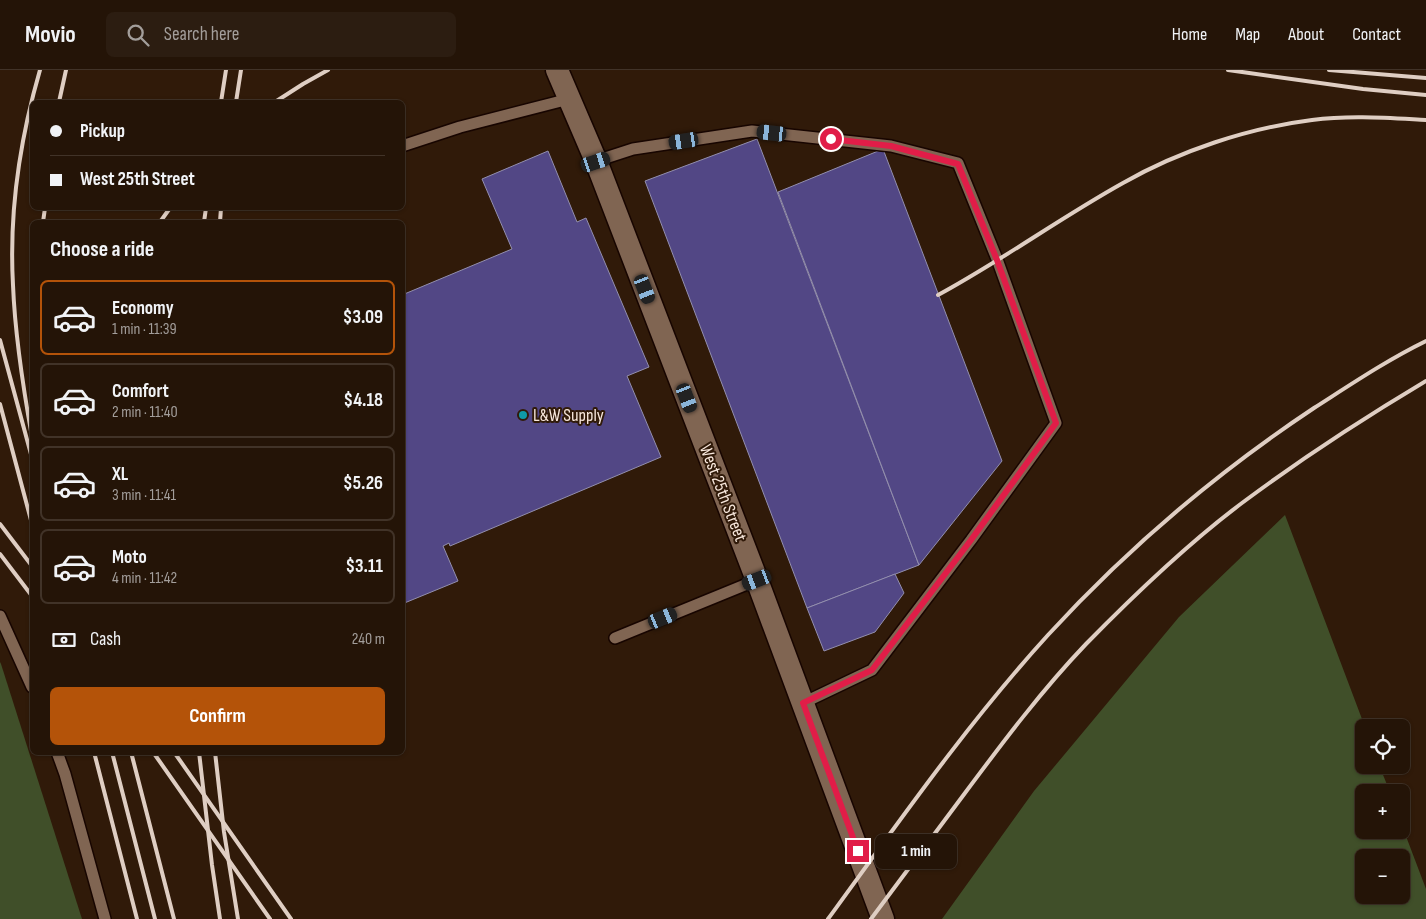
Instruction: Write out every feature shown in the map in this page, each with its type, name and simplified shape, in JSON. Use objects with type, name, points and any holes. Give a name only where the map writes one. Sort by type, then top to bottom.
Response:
[{"type":"street","name":"West 25th Street","points":[[557,70],[596,162],[757,580],[883,919]]},
{"type":"lane","points":[[405,145],[460,127],[569,99]]},
{"type":"lane","points":[[596,162],[633,149],[752,131],[891,146],[958,164],[997,260],[1056,423],[971,540],[872,670],[803,703]]},
{"type":"lane","points":[[615,638],[757,580]]},
{"type":"lane","points":[[0,616],[30,683]]},
{"type":"lane","points":[[58,755],[105,919]]},
{"type":"green space","points":[[1285,515],[1362,719],[1355,719],[1355,774],[1383,774],[1387,784],[1355,784],[1355,839],[1407,839],[1426,889],[1426,919],[942,919],[1034,791],[1179,617]]},
{"type":"green space","points":[[0,662],[1,664],[82,919],[0,919]]},
{"type":"building","points":[[757,139],[919,565],[807,608],[645,181]]},
{"type":"building","points":[[883,149],[1002,461],[919,565],[778,192]]},
{"type":"building","name":"L&W Supply","points":[[548,151],[577,222],[586,218],[649,367],[627,376],[661,457],[450,546],[449,543],[443,546],[458,581],[405,603],[405,294],[512,249],[482,179]]},
{"type":"building","points":[[895,574],[904,593],[875,632],[824,651],[807,608]]},
{"type":"railway","points":[[32,100],[40,70]]},
{"type":"railway","points":[[59,100],[66,70]]},
{"type":"railway","points":[[221,100],[226,70]]},
{"type":"railway","points":[[236,100],[241,70]]},
{"type":"railway","points":[[278,100],[328,70]]},
{"type":"railway","points":[[1228,70],[1363,89],[1426,95]]},
{"type":"railway","points":[[1329,70],[1426,78]]},
{"type":"railway","points":[[30,110],[18,177],[12,258],[16,323],[30,424]]},
{"type":"railway","points":[[938,295],[1123,183],[1167,161],[1215,142],[1263,129],[1326,118],[1369,117],[1426,120]]},
{"type":"railway","points":[[43,220],[45,210]]},
{"type":"railway","points":[[161,220],[169,210]]},
{"type":"railway","points":[[204,220],[206,210]]},
{"type":"railway","points":[[220,220],[221,210]]},
{"type":"railway","points":[[0,340],[30,451]]},
{"type":"railway","points":[[828,919],[907,810],[989,703],[1048,635],[1109,572],[1174,514],[1242,459],[1314,408],[1397,356],[1426,341]]},
{"type":"railway","points":[[871,919],[1023,717],[1086,644],[1124,606],[1163,569],[1246,500],[1335,438],[1426,381]]},
{"type":"railway","points":[[0,404],[30,516]]},
{"type":"railway","points":[[0,524],[30,563]]},
{"type":"railway","points":[[0,554],[30,593]]},
{"type":"railway","points":[[95,755],[137,919]]},
{"type":"railway","points":[[113,755],[155,919]]},
{"type":"railway","points":[[132,755],[174,919]]},
{"type":"railway","points":[[155,755],[270,919]]},
{"type":"railway","points":[[176,755],[291,919]]},
{"type":"railway","points":[[199,755],[220,919]]},
{"type":"railway","points":[[215,755],[224,832],[238,919]]},
{"type":"place","name":"L&W Supply","points":[[523,415]]},
{"type":"route","points":[[831,139],[891,146],[958,164],[997,260],[1056,423],[971,540],[872,670],[803,703],[858,851]]}]
